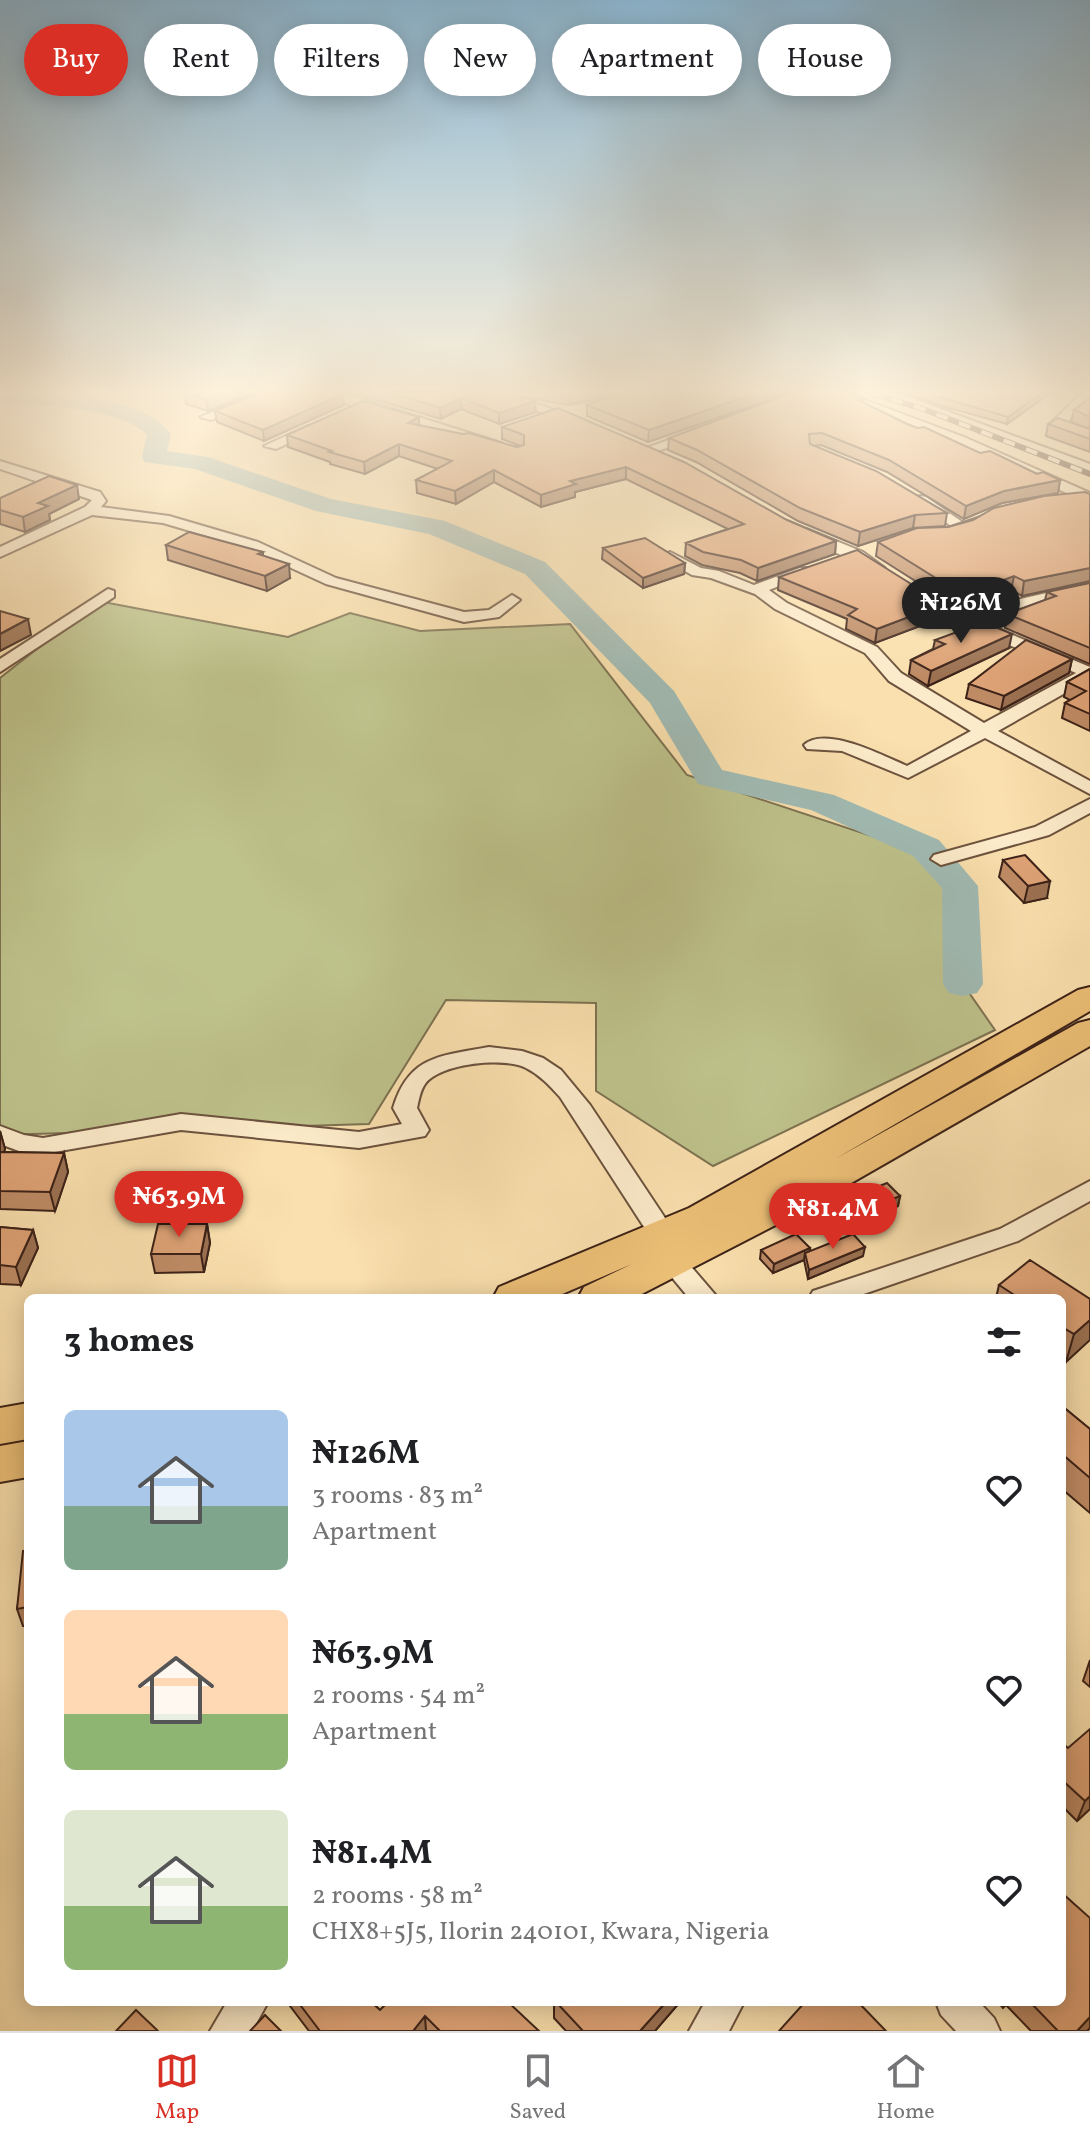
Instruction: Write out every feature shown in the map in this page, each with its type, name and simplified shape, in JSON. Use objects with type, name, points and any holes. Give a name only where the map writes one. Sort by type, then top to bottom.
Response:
[{"type":"main road","points":[[604,1294],[827,1149],[1090,997]]},
{"type":"main road","points":[[526,1294],[668,1250],[849,1170],[1090,1031]]},
{"type":"main road","points":[[0,1426],[24,1422]]},
{"type":"main road","points":[[0,1464],[24,1460]]},
{"type":"street","points":[[0,553],[90,510],[99,501],[95,495],[69,487]]},
{"type":"street","points":[[1064,487],[1087,497]]},
{"type":"street","points":[[908,493],[969,525],[940,535]]},
{"type":"street","points":[[1056,500],[1087,497]]},
{"type":"street","points":[[90,510],[179,523],[253,545],[331,581],[464,617],[493,614],[512,600]]},
{"type":"street","points":[[792,527],[865,553],[899,582],[958,618],[1089,672]]},
{"type":"street","points":[[670,557],[697,572],[714,574],[744,588],[758,589],[865,553]]},
{"type":"street","points":[[958,618],[1090,588]]},
{"type":"street","points":[[758,589],[781,606],[871,650],[895,677],[984,732],[1011,743],[1090,788]]},
{"type":"street","points":[[0,667],[108,594]]},
{"type":"street","points":[[813,745],[845,746],[908,773],[1089,672]]},
{"type":"street","points":[[941,859],[1042,831],[1090,805]]},
{"type":"street","points":[[0,1134],[19,1143],[43,1146],[181,1122],[359,1140],[402,1135],[417,1130],[405,1108],[411,1086],[429,1067],[483,1053],[530,1060],[565,1084],[668,1250],[702,1294]]},
{"type":"street","points":[[834,1294],[1009,1235],[1090,1190]]},
{"type":"street","points":[[229,2031],[247,2006]]},
{"type":"street","points":[[708,2031],[724,2006]]},
{"type":"street","points":[[958,2006],[981,2031]]},
{"type":"green space","points":[[98,601],[288,637],[350,613],[420,631],[570,624],[687,775],[941,859],[963,984],[995,1030],[713,1166],[596,1091],[596,1003],[446,1000],[369,1124],[0,1135],[0,678]]},
{"type":"building","points":[[25,487],[73,487],[38,503],[48,506],[23,517],[0,510],[0,498]]},
{"type":"building","points":[[440,487],[463,487],[455,491]]},
{"type":"building","points":[[526,487],[567,487],[541,495]]},
{"type":"building","points":[[667,487],[728,487],[787,520],[836,541],[758,568],[741,560],[703,552],[686,543],[744,524]]},
{"type":"building","points":[[762,487],[903,487],[947,513],[915,515],[860,532],[800,508]]},
{"type":"building","points":[[934,487],[1025,487],[1004,491],[966,506]]},
{"type":"building","points":[[1090,494],[1090,568],[1024,581],[1014,576],[963,595],[878,542],[917,528],[948,527],[973,520],[994,508],[1044,496]]},
{"type":"building","points":[[189,532],[263,552],[258,554],[289,564],[265,576],[166,545]]},
{"type":"building","points":[[645,538],[685,563],[643,578],[603,548]]},
{"type":"building","points":[[857,550],[943,604],[877,629],[848,615],[857,609],[779,577]]},
{"type":"building","points":[[1090,583],[1090,648],[1007,614],[1056,596],[1047,592]]},
{"type":"building","points":[[0,611],[28,619],[0,634]]},
{"type":"building","points":[[984,622],[1012,634],[931,671],[911,660],[945,644],[935,640]]},
{"type":"building","points":[[1026,640],[1072,659],[1004,696],[969,684]]},
{"type":"building","points":[[1090,669],[1090,714],[1065,703],[1086,691],[1067,682]]},
{"type":"building","points":[[1025,855],[1050,881],[1028,886],[1003,860]]},
{"type":"building","points":[[0,1152],[64,1153],[50,1192],[0,1191]]},
{"type":"building","points":[[887,1183],[900,1196],[878,1205],[865,1192]]},
{"type":"building","points":[[158,1224],[207,1224],[201,1254],[151,1254]]},
{"type":"building","points":[[0,1227],[33,1230],[16,1267],[0,1265]]},
{"type":"building","points":[[796,1234],[810,1248],[774,1264],[761,1250]]},
{"type":"building","points":[[853,1234],[865,1247],[809,1270],[805,1253]]},
{"type":"building","points":[[1030,1260],[1090,1299],[1090,1320],[1074,1334],[1066,1329],[1066,1294],[1013,1294],[999,1285]]},
{"type":"building","points":[[1066,1409],[1090,1429],[1090,1478],[1066,1457]]},
{"type":"building","points":[[23,1551],[24,1608],[17,1609]]},
{"type":"building","points":[[1090,1729],[1090,1796],[1085,1801],[1066,1784],[1066,1746],[1068,1748]]},
{"type":"building","points":[[1066,1897],[1090,1918],[1090,2017],[1077,2031],[1058,2031],[1034,2006],[1066,2006]]},
{"type":"building","points":[[301,2006],[376,2006],[380,2010],[384,2006],[512,2006],[539,2031],[440,2031],[425,2016],[413,2031],[320,2031]]},
{"type":"building","points":[[560,2006],[662,2006],[640,2031],[583,2031]]},
{"type":"building","points":[[801,2006],[862,2006],[886,2031],[779,2031]]},
{"type":"building","points":[[136,2010],[158,2031],[116,2031]]},
{"type":"building","points":[[265,2015],[281,2031],[250,2031]]},
{"type":"waterway","points":[[270,487],[325,506],[436,527],[535,568],[663,698],[710,777],[822,802],[926,848],[960,886],[963,984]]}]
